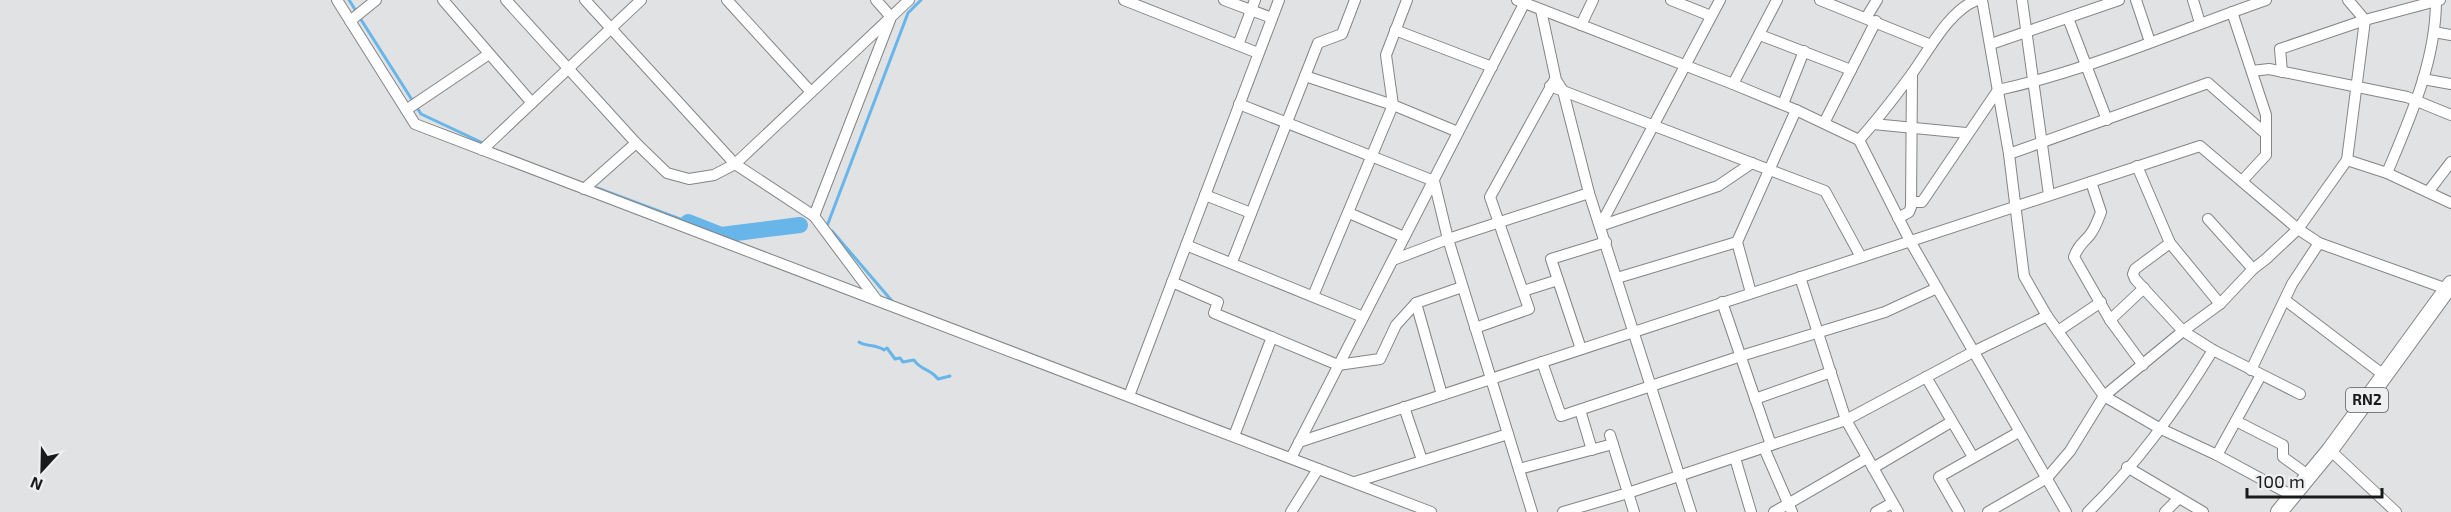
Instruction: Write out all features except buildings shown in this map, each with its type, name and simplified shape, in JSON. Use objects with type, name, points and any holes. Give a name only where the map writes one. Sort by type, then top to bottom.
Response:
[{"type":"highway","name":"RN2","points":[[2279,512],[2330,450],[2449,287]]},
{"type":"street","points":[[337,0],[412,106],[415,124],[1431,512]]},
{"type":"street","points":[[350,21],[376,0]]},
{"type":"street","points":[[443,0],[532,104]]},
{"type":"street","points":[[506,0],[636,143],[667,173],[689,179],[714,175],[735,164],[909,0]]},
{"type":"street","points":[[585,0],[735,164],[814,216],[876,299]]},
{"type":"street","points":[[482,150],[570,69],[640,0]]},
{"type":"street","points":[[727,0],[811,92]]},
{"type":"street","points":[[876,0],[891,17]]},
{"type":"street","points":[[1124,0],[1258,52]]},
{"type":"street","points":[[1224,0],[1253,5],[1272,18]]},
{"type":"street","points":[[1129,396],[1279,0]]},
{"type":"street","points":[[1232,262],[1318,43],[1342,34],[1355,0]]},
{"type":"street","points":[[1314,296],[1393,105],[1386,55],[1407,0]]},
{"type":"street","points":[[1581,25],[1593,0]]},
{"type":"street","points":[[1671,0],[1711,16]]},
{"type":"street","points":[[1600,226],[1720,0]]},
{"type":"street","points":[[1733,84],[1777,0]]},
{"type":"street","points":[[1823,0],[1931,45]]},
{"type":"street","points":[[1824,123],[1851,70],[1877,0]]},
{"type":"street","points":[[1858,140],[1873,124],[1931,45],[1961,10],[1977,0]]},
{"type":"street","points":[[1982,0],[2009,154],[2024,276],[2047,316],[2104,396],[2159,428],[2217,455],[2291,495]]},
{"type":"street","points":[[2022,0],[2049,195]]},
{"type":"street","points":[[1991,44],[2119,0]]},
{"type":"street","points":[[2136,0],[2150,42]]},
{"type":"street","points":[[2193,0],[2200,23]]},
{"type":"street","points":[[1911,202],[1922,202],[1966,133],[1998,90],[2085,66],[2266,0]]},
{"type":"street","points":[[1988,512],[2047,478],[2070,452],[2104,396],[2183,331],[2220,304],[2253,269],[2266,260],[2298,229],[2347,160],[2365,20],[2348,0]]},
{"type":"street","points":[[2282,72],[2280,49],[2365,20],[2438,0],[2434,32],[2417,101],[2387,173]]},
{"type":"street","points":[[1290,458],[1492,67],[1522,1],[1783,104],[1858,140],[1910,241],[2066,512]]},
{"type":"street","points":[[1238,45],[1253,5]]},
{"type":"street","points":[[1475,328],[1529,309],[1490,197],[1553,83],[1541,10]]},
{"type":"street","points":[[2232,12],[2266,116],[2266,155],[2242,182]]},
{"type":"street","points":[[814,216],[891,17]]},
{"type":"street","points":[[2068,18],[2107,120]]},
{"type":"street","points":[[1395,30],[1492,67]]},
{"type":"street","points":[[2434,32],[2451,35]]},
{"type":"street","points":[[1760,35],[1851,70]]},
{"type":"street","points":[[1783,104],[1804,51]]},
{"type":"street","points":[[412,106],[489,54]]},
{"type":"street","points":[[2252,71],[2269,69],[2357,86],[2417,101],[2451,115]]},
{"type":"street","points":[[1898,218],[1909,212],[1911,202],[1912,73]]},
{"type":"street","points":[[1305,76],[1393,105],[1458,132]]},
{"type":"street","points":[[2423,79],[2451,84]]},
{"type":"street","points":[[1553,83],[1563,91],[1825,191],[1861,257]]},
{"type":"street","points":[[2009,154],[2208,83],[2266,134]]},
{"type":"street","points":[[1563,91],[1589,193],[1691,512]]},
{"type":"street","points":[[1239,104],[1434,181]]},
{"type":"street","points":[[1751,293],[1737,242],[1796,110]]},
{"type":"street","points":[[1873,124],[1966,133]]},
{"type":"street","points":[[584,189],[636,143]]},
{"type":"street","points":[[1299,442],[2200,146],[2298,229],[2319,243],[2449,287]]},
{"type":"street","points":[[2347,160],[2387,173],[2451,203]]},
{"type":"street","points":[[2428,192],[2451,162]]},
{"type":"street","points":[[1600,226],[1718,186],[1752,163]]},
{"type":"street","points":[[2137,166],[2170,243],[2220,304]]},
{"type":"street","points":[[1434,181],[1462,287],[1532,512]]},
{"type":"street","points":[[2091,182],[2101,212],[2095,228],[2089,237],[2078,245],[2074,257],[2110,320],[2143,365]]},
{"type":"street","points":[[1393,260],[1448,239],[1589,193]]},
{"type":"street","points":[[1205,195],[1251,213]]},
{"type":"street","points":[[1349,213],[1404,237]]},
{"type":"street","points":[[2208,219],[2253,269]]},
{"type":"street","points":[[1581,349],[1551,259],[1606,242]]},
{"type":"street","points":[[1617,278],[1737,242]]},
{"type":"street","points":[[2170,243],[2133,271],[2135,279],[2183,331],[2213,350],[2300,394]]},
{"type":"street","points":[[2251,370],[2295,279],[2319,243]]},
{"type":"street","points":[[1186,245],[1363,316]]},
{"type":"street","points":[[1800,277],[1846,420],[1895,508],[1876,512]]},
{"type":"street","points":[[1523,291],[1558,280]]},
{"type":"street","points":[[1172,282],[1218,302],[1214,313],[1338,365],[1380,359],[1395,325],[1416,303],[1462,287]]},
{"type":"street","points":[[1542,362],[1561,416],[1741,356],[1885,312],[1937,288]]},
{"type":"street","points":[[2110,320],[2144,288]]},
{"type":"street","points":[[2285,300],[2385,376]]},
{"type":"street","points":[[2058,331],[2101,302]]},
{"type":"street","points":[[1416,303],[1442,395]]},
{"type":"street","points":[[1722,303],[1789,508]]},
{"type":"street","points":[[1563,512],[1628,493],[1846,420],[1973,352],[2047,316]]},
{"type":"street","points":[[1234,436],[1272,337]]},
{"type":"street","points":[[2088,512],[2108,493],[2187,393],[2213,350]]},
{"type":"street","points":[[1755,399],[1831,372]]},
{"type":"street","points":[[2217,455],[2261,375]]},
{"type":"street","points":[[1926,377],[1973,458]]},
{"type":"street","points":[[1404,407],[1422,460]]},
{"type":"street","points":[[1580,410],[1592,450]]},
{"type":"street","points":[[2236,421],[2283,445],[2283,458],[2308,475]]},
{"type":"street","points":[[1873,468],[1951,422]]},
{"type":"street","points":[[1959,512],[1939,477],[2019,432]]},
{"type":"street","points":[[1355,482],[1508,434]]},
{"type":"street","points":[[1519,469],[1592,450],[1611,440],[1634,512]]},
{"type":"street","points":[[2330,450],[2396,512]]},
{"type":"street","points":[[1735,458],[1751,512]]},
{"type":"street","points":[[1774,512],[1789,508],[1867,458]]},
{"type":"street","points":[[2127,467],[2203,512]]},
{"type":"street","points":[[1291,512],[1318,469]]},
{"type":"street","points":[[2164,512],[2179,498]]},
{"type":"waterway","points":[[349,0],[356,11]]},
{"type":"waterway","points":[[827,226],[908,13],[921,0]]},
{"type":"waterway","points":[[360,18],[421,114],[485,144]]},
{"type":"waterway","points":[[597,188],[688,222]]},
{"type":"waterway","points":[[688,222],[721,235],[800,225]]},
{"type":"waterway","points":[[832,231],[892,301]]},
{"type":"waterway","points":[[859,342],[884,350],[887,348],[895,359],[900,358],[903,362],[914,360],[938,379],[950,376]]}]
